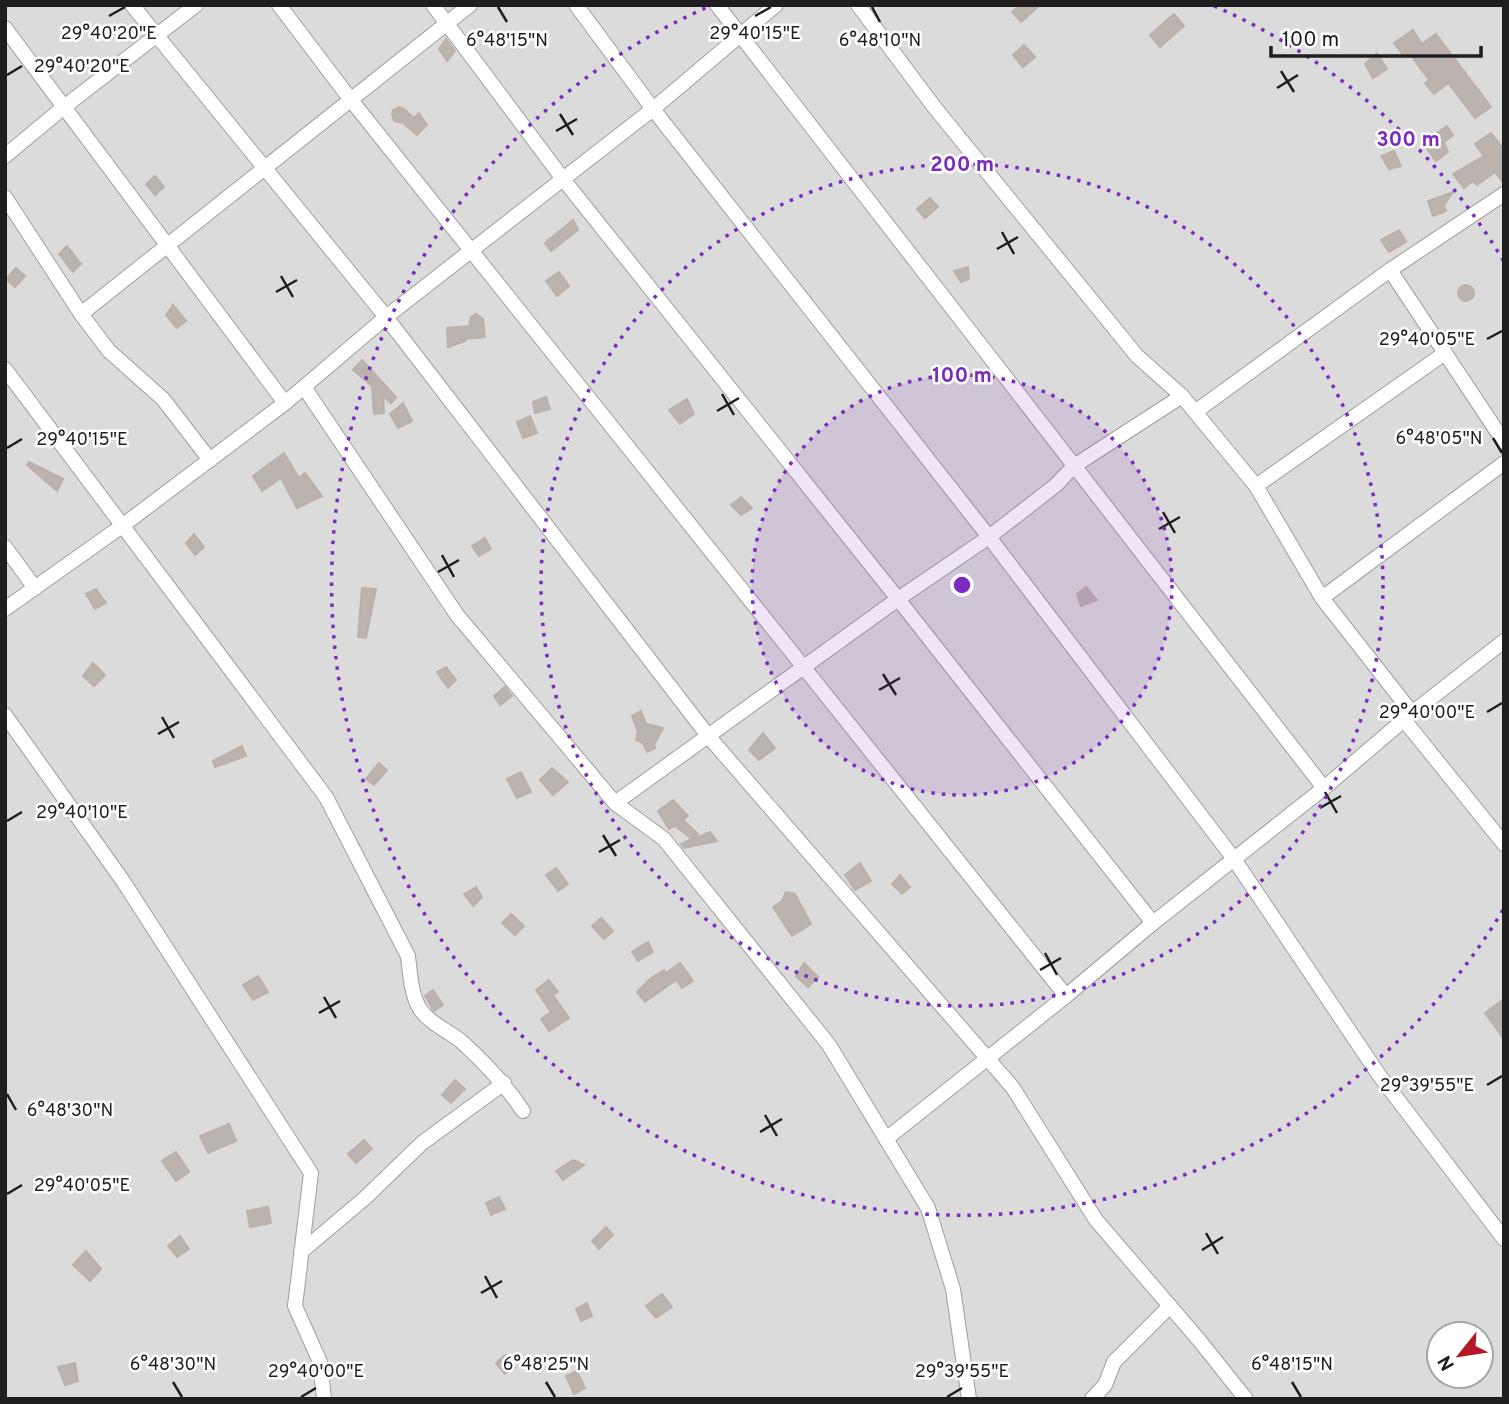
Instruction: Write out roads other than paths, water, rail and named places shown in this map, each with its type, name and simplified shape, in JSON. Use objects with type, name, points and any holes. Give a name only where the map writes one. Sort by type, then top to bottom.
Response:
[{"type":"street","points":[[132,5],[386,317],[709,737],[1013,1088],[1096,1220],[1246,1399]]},
{"type":"street","points":[[5,156],[196,5]]},
{"type":"street","points":[[279,5],[351,100],[473,249],[1066,996]]},
{"type":"street","points":[[433,5],[563,179],[1153,923]]},
{"type":"street","points":[[81,314],[470,5]]},
{"type":"street","points":[[576,5],[653,108],[989,537],[1234,859],[1380,1075],[1504,1239]]},
{"type":"street","points":[[718,5],[1324,788]]},
{"type":"street","points":[[5,609],[122,526],[285,403],[386,317],[653,108],[776,5]]},
{"type":"street","points":[[858,5],[934,108],[1137,356],[1182,396],[1256,486],[1322,598],[1504,844]]},
{"type":"street","points":[[5,28],[285,403]]},
{"type":"street","points":[[1195,412],[1390,270],[1504,194]]},
{"type":"street","points":[[5,197],[81,314],[109,351],[163,399],[210,460]]},
{"type":"street","points":[[1390,270],[1504,442]]},
{"type":"street","points":[[1256,486],[1445,353]]},
{"type":"street","points":[[5,369],[326,797],[408,956],[419,1008],[438,1026],[459,1040],[504,1083],[523,1111]]},
{"type":"street","points":[[304,387],[457,615],[615,803],[664,839],[829,1045],[928,1208],[953,1289],[970,1399]]},
{"type":"street","points":[[615,803],[898,599],[989,537],[1056,485],[1074,466],[1182,396]]},
{"type":"street","points":[[1322,598],[1504,463]]},
{"type":"street","points":[[5,547],[35,588]]},
{"type":"street","points":[[886,1139],[1504,641]]},
{"type":"street","points":[[5,715],[123,881],[311,1173],[295,1306],[320,1362],[324,1399]]},
{"type":"street","points":[[301,1252],[365,1198],[422,1143],[504,1083]]},
{"type":"street","points":[[1092,1399],[1105,1385],[1114,1362],[1170,1306]]}]
